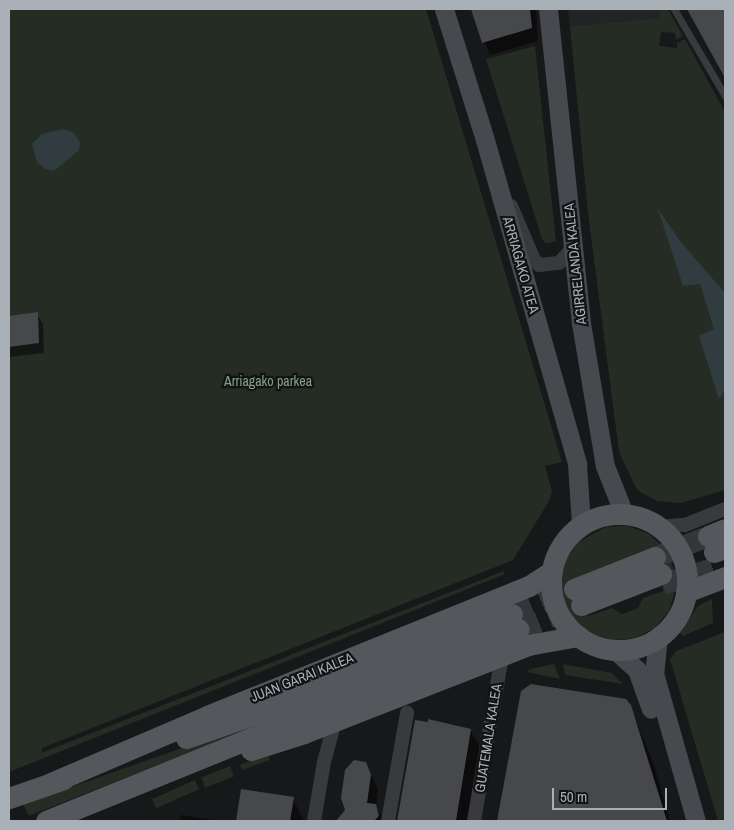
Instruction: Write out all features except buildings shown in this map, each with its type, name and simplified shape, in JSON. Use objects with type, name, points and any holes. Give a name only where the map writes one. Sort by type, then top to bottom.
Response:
[{"type":"main road","name":"ARRIAGAKO ATEA","points":[[444,9],[489,154],[576,464],[581,525]]},
{"type":"main road","name":"AGIRRELANDA KALEA","points":[[548,9],[580,323],[605,466],[624,514]]},
{"type":"main road","points":[[685,598],[687,574],[682,556],[673,540],[660,527],[624,514],[602,516],[581,525],[567,538],[552,571],[551,589],[556,607],[565,623],[578,636],[592,644],[615,650],[638,647],[658,637],[674,622],[685,598],[720,553]]},
{"type":"main road","name":"JUAN GARAI KALEA","points":[[51,783],[207,716],[529,586],[552,571]]},
{"type":"main road","points":[[659,572],[591,596],[659,572]]},
{"type":"main road","name":"JUAN GARAI KALEA","points":[[9,798],[516,622],[59,819]]},
{"type":"main road","name":"JUAN GARAI KALEA","points":[[123,790],[335,721],[502,655],[541,642],[578,636]]},
{"type":"main road","points":[[658,637],[654,673],[696,821]]},
{"type":"main road","points":[[615,650],[637,670],[685,821]]},
{"type":"street","points":[[489,154],[534,260],[539,265],[550,266],[559,263],[573,248]]},
{"type":"street","points":[[660,527],[685,525],[725,509]]},
{"type":"street","points":[[685,598],[725,587]]},
{"type":"street","name":"GUATEMALA KALEA","points":[[474,821],[502,655]]},
{"type":"street","points":[[388,821],[407,713]]},
{"type":"street","points":[[314,821],[324,762],[335,721]]},
{"type":"lane","points":[[674,9],[725,96]]},
{"type":"shaded area","points":[[568,9],[660,9],[659,18],[570,26]]},
{"type":"shaded area","points":[[63,129],[73,132],[80,142],[79,150],[54,171],[46,169],[37,163],[32,144],[42,134]]},
{"type":"shaded area","points":[[658,209],[680,241],[725,293],[725,390],[719,399],[699,336],[714,329],[700,284],[683,286]]},
{"type":"green space","name":"Arriagako parkea","points":[[9,9],[426,9],[562,462],[545,466],[552,491],[549,501],[513,560],[42,748],[41,753],[504,571],[505,574],[9,772]]},
{"type":"green space","points":[[660,9],[668,9],[683,36],[676,40],[675,33],[661,32],[659,46],[677,48],[677,43],[685,39],[725,112],[725,490],[681,503],[657,501],[637,490],[619,452],[588,213],[570,26],[659,18]]},
{"type":"green space","points":[[535,46],[556,241],[546,244],[542,239],[486,59]]},
{"type":"green space","points":[[628,526],[649,534],[665,549],[674,569],[675,591],[669,611],[655,628],[635,638],[613,640],[592,635],[575,621],[564,603],[560,581],[565,560],[578,542],[606,527]],"holes":[[[664,580],[663,591],[643,598],[638,608],[622,614],[612,608],[588,616],[581,609]]]},
{"type":"green space","points":[[712,599],[713,623],[683,636],[680,633],[698,606]]},
{"type":"green space","points":[[725,632],[725,821],[718,821],[670,659],[676,651]]},
{"type":"green space","points":[[554,664],[560,679],[527,672],[530,669]]},
{"type":"green space","points":[[563,664],[612,673],[623,684],[565,675]]},
{"type":"green space","points":[[267,718],[268,721],[29,816],[23,804]]},
{"type":"green space","points":[[268,754],[270,760],[242,770],[240,765]]},
{"type":"green space","points":[[230,766],[234,776],[205,788],[201,778]]},
{"type":"green space","points":[[195,780],[199,789],[156,808],[152,799]]},
{"type":"tunnel","points":[[655,557],[708,536]]},
{"type":"tunnel","points":[[662,584],[719,566]]},
{"type":"tunnel","points":[[512,614],[574,589]]},
{"type":"tunnel","points":[[519,629],[581,605]]}]
